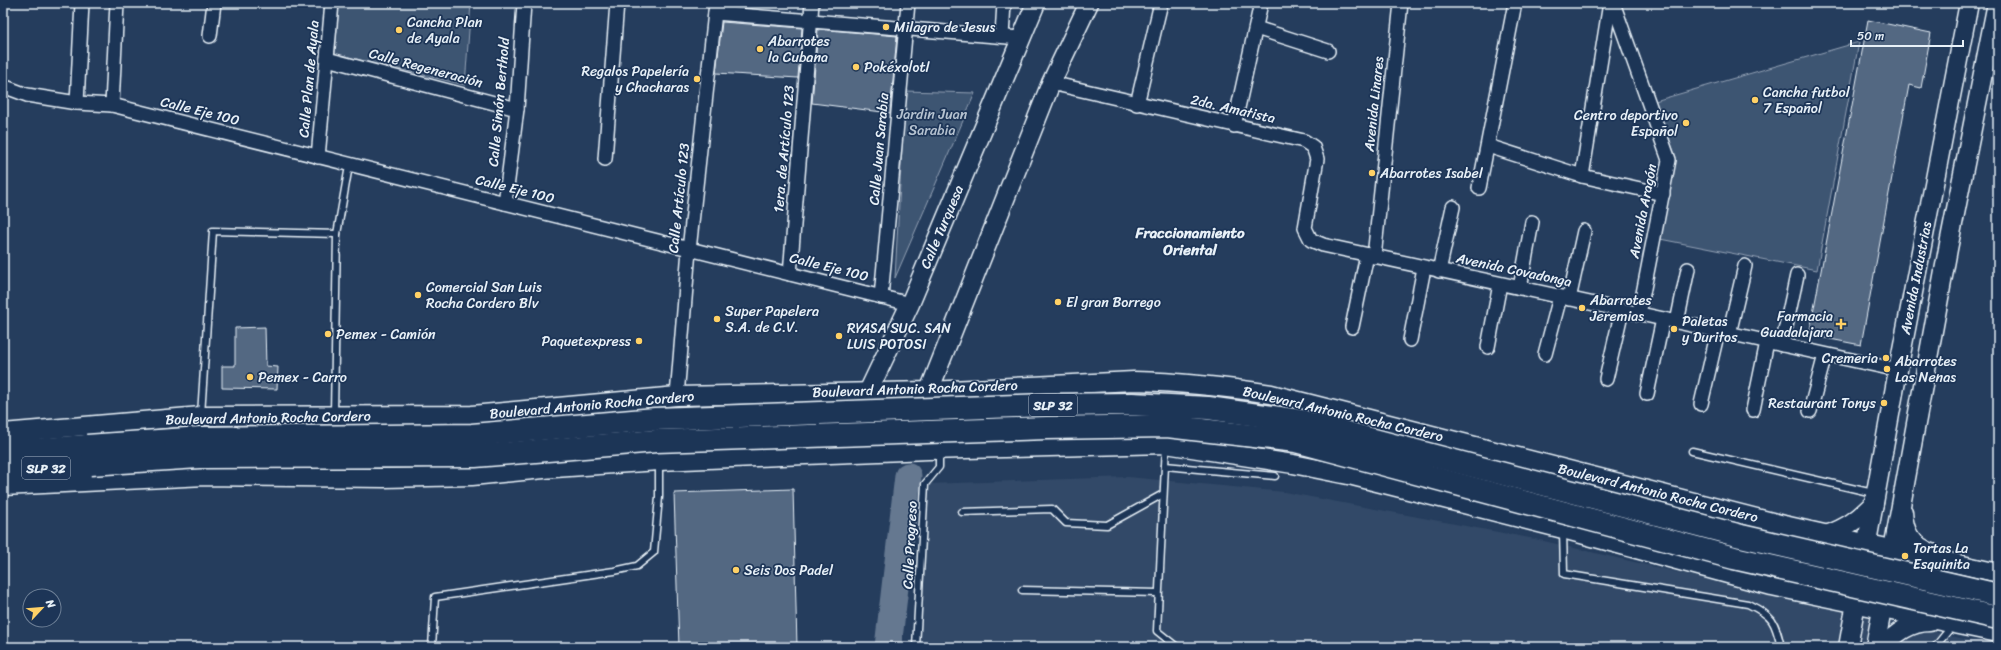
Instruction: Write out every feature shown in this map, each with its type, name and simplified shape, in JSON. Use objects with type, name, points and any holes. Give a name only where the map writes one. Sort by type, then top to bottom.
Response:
[{"type":"highway","name":"Boulevard Antonio Rocha Cordero","points":[[3,472],[89,455],[201,438],[472,435],[655,419],[1046,405],[1132,404],[1208,408],[1301,421],[1741,536],[1998,595]]},
{"type":"highway","name":"Boulevard Antonio Rocha Cordero","points":[[3,452],[199,457],[475,456],[656,441],[1047,428],[1167,426],[1296,441],[1734,558],[1998,618]]},
{"type":"main road","name":"Calle Turquesa","points":[[868,453],[868,392],[910,304],[1020,38],[1036,3]]},
{"type":"main road","points":[[938,454],[928,391],[1051,83],[1089,3]]},
{"type":"main road","name":"Avenida Industrias","points":[[1876,647],[1893,549],[1997,3]]},
{"type":"main road","points":[[1968,10],[1992,23]]},
{"type":"main road","name":"Avenida Industrias","points":[[1847,647],[1898,370],[1968,10]]},
{"type":"main road","name":"Boulevard Antonio Rocha Cordero","points":[[3,433],[201,416],[472,415],[677,396],[795,392],[928,391],[1134,381],[1168,381],[1271,394],[1784,526],[1867,543],[1998,573]]},
{"type":"main road","points":[[993,388],[978,393],[971,400],[967,410],[966,419],[968,429],[973,438],[981,445],[994,449]]},
{"type":"main road","points":[[795,392],[806,394],[815,398],[826,413],[828,422],[827,432],[818,448],[799,456]]},
{"type":"main road","name":"SLP 32","points":[[3,486],[205,476],[384,478],[472,476],[554,468],[659,461],[868,453],[938,454],[994,449],[1166,447],[1293,464],[1353,476],[1563,529],[1772,586],[1998,633]]},
{"type":"main road","points":[[1903,496],[1904,525],[1910,538],[1919,548],[1951,562]]},
{"type":"main road","points":[[1826,535],[1853,523],[1875,498]]},
{"type":"main road","points":[[1772,586],[1800,579],[1807,574],[1813,559],[1813,551],[1806,537],[1784,526]]},
{"type":"main road","points":[[1948,623],[1922,607],[1918,597],[1918,588],[1926,572],[1951,562]]},
{"type":"main road","points":[[1814,595],[1830,605],[1837,612],[1843,624],[1847,647]]},
{"type":"main road","points":[[1883,647],[1900,631],[1913,624],[1923,622],[1948,623]]},
{"type":"street","points":[[77,103],[82,3]]},
{"type":"street","points":[[112,106],[117,3]]},
{"type":"street","points":[[210,36],[214,3]]},
{"type":"street","name":"Calle Plan de Ayala","points":[[318,157],[332,3]]},
{"type":"street","name":"Calle Simón Berthold","points":[[505,203],[517,109],[524,3]]},
{"type":"street","points":[[605,159],[617,3]]},
{"type":"street","name":"1era. de Artículo 123","points":[[790,274],[812,3]]},
{"type":"street","name":"Calle Juan Sarabia","points":[[881,297],[908,3]]},
{"type":"street","points":[[1002,36],[1004,3]]},
{"type":"street","points":[[1137,104],[1161,3]]},
{"type":"street","points":[[1234,126],[1261,3]]},
{"type":"street","name":"Avenida Linares","points":[[1352,327],[1371,256],[1400,3]]},
{"type":"street","points":[[1479,188],[1515,3]]},
{"type":"street","points":[[1582,176],[1612,3]]},
{"type":"street","name":"Avenida Aragón","points":[[1612,3],[1669,160],[1639,314]]},
{"type":"street","points":[[716,8],[811,20],[1020,38]]},
{"type":"street","name":"Calle Artículo 123","points":[[677,396],[689,250],[716,8]]},
{"type":"street","points":[[1256,28],[1328,50]]},
{"type":"street","name":"Calle Regeneración","points":[[327,59],[517,109]]},
{"type":"street","name":"2da. Amatista","points":[[1051,83],[1137,104],[1304,141],[1313,147],[1317,159],[1305,228],[1311,240]]},
{"type":"street","name":"Calle Eje 100","points":[[3,86],[27,95],[77,103],[112,106],[318,157],[348,166],[505,203],[910,304]]},
{"type":"street","points":[[1488,146],[1582,176],[1663,194]]},
{"type":"street","points":[[1439,271],[1453,207]]},
{"type":"street","points":[[1520,288],[1532,222]]},
{"type":"street","points":[[1545,354],[1565,298],[1584,231]]},
{"type":"street","name":"Avenida Covadonga","points":[[1311,240],[1323,245],[1424,268],[1898,370]]},
{"type":"street","points":[[1701,404],[1745,266]]},
{"type":"street","points":[[1410,340],[1424,268]]},
{"type":"street","points":[[1677,322],[1688,269]]},
{"type":"street","points":[[1782,345],[1797,276]]},
{"type":"street","points":[[1488,347],[1500,284]]},
{"type":"street","points":[[1606,379],[1622,310]]},
{"type":"street","points":[[1647,394],[1663,320]]},
{"type":"street","points":[[1753,410],[1767,342]]},
{"type":"street","points":[[1810,411],[1825,355]]},
{"type":"lane","points":[[334,416],[337,234],[348,166]]},
{"type":"lane","points":[[201,416],[213,231],[337,234]]},
{"type":"lane","points":[[971,456],[1166,447],[1157,631],[1177,647]]},
{"type":"lane","points":[[1692,451],[1875,498]]},
{"type":"lane","name":"Calle Progreso","points":[[916,647],[925,484],[939,467],[938,454]]},
{"type":"lane","points":[[432,647],[435,597],[614,572],[637,566],[654,552],[659,497],[659,461]]},
{"type":"lane","points":[[1164,466],[1275,476]]},
{"type":"lane","points":[[962,512],[1052,509],[1066,524],[1107,525],[1163,494]]},
{"type":"lane","points":[[1563,529],[1564,574],[1748,604],[1766,612],[1776,626],[1781,647]]},
{"type":"lane","points":[[1022,590],[1158,593]]},
{"type":"lane","points":[[1935,647],[1948,623]]},
{"type":"shaded area","points":[[1128,477],[1284,492],[1535,539],[1998,647],[920,647],[927,484]]},
{"type":"green space","points":[[339,3],[471,3],[465,85],[335,54]]},
{"type":"green space","points":[[1859,42],[1817,270],[1660,239],[1676,157],[1655,101]]},
{"type":"green space","name":"Jardin Juan Sarabia","points":[[905,91],[975,93],[895,278]]},
{"type":"building","points":[[1868,20],[1931,33],[1921,88],[1909,85],[1861,345],[1809,335]]},
{"type":"building","name":"Abarrotes la Cubana","points":[[722,22],[802,28],[798,78],[716,73]]},
{"type":"building","name":"Pokéxolotl","points":[[818,29],[897,36],[890,113],[812,103]]},
{"type":"building","points":[[265,327],[266,366],[278,367],[277,389],[222,388],[222,366],[235,366],[235,328]]},
{"type":"building","name":"Seis Dos Padel","points":[[793,489],[797,647],[679,647],[674,493]]},
{"type":"waterway","points":[[888,647],[908,476]]},
{"type":"place","name":"Milagro de Jesus","points":[[886,27]]},
{"type":"place","name":"Cancha Plan de Ayala","points":[[399,30]]},
{"type":"place","name":"Abarrotes la Cubana","points":[[760,49]]},
{"type":"place","name":"Pokéxolotl","points":[[856,67]]},
{"type":"place","name":"Regalos Papelería y Chacharas","points":[[697,79]]},
{"type":"place","name":"Cancha futbol 7 Español","points":[[1755,100]]},
{"type":"place","name":"Centro deportivo Español","points":[[1686,123]]},
{"type":"place","name":"Abarrotes Isabel","points":[[1372,173]]},
{"type":"place","name":"Comercial San Luis Rocha Cordero Blv","points":[[418,295]]},
{"type":"place","name":"El gran Borrego","points":[[1058,302]]},
{"type":"place","name":"Abarrotes Jeremias","points":[[1582,308]]},
{"type":"place","name":"Super Papelera S.A. de C.V.","points":[[717,319]]},
{"type":"place","name":"Farmacia Guadalajara","points":[[1841,324]]},
{"type":"place","name":"Paletas y Duritos","points":[[1674,329]]},
{"type":"place","name":"Pemex - Camión","points":[[328,334]]},
{"type":"place","name":"RYASA SUC. SAN LUIS POTOSI","points":[[839,336]]},
{"type":"place","name":"Paquetexpress","points":[[639,341]]},
{"type":"place","name":"Cremeria","points":[[1886,358]]},
{"type":"place","name":"Abarrotes Las Nenas","points":[[1887,369]]},
{"type":"place","name":"Pemex - Carro","points":[[250,377]]},
{"type":"place","name":"Restaurant Tonys","points":[[1884,403]]},
{"type":"place","name":"Tortas La Esquinita","points":[[1905,556]]},
{"type":"place","name":"Seis Dos Padel","points":[[736,570]]},
{"type":"district","name":"Fraccionamiento Oriental","points":[[1190,242]]}]
